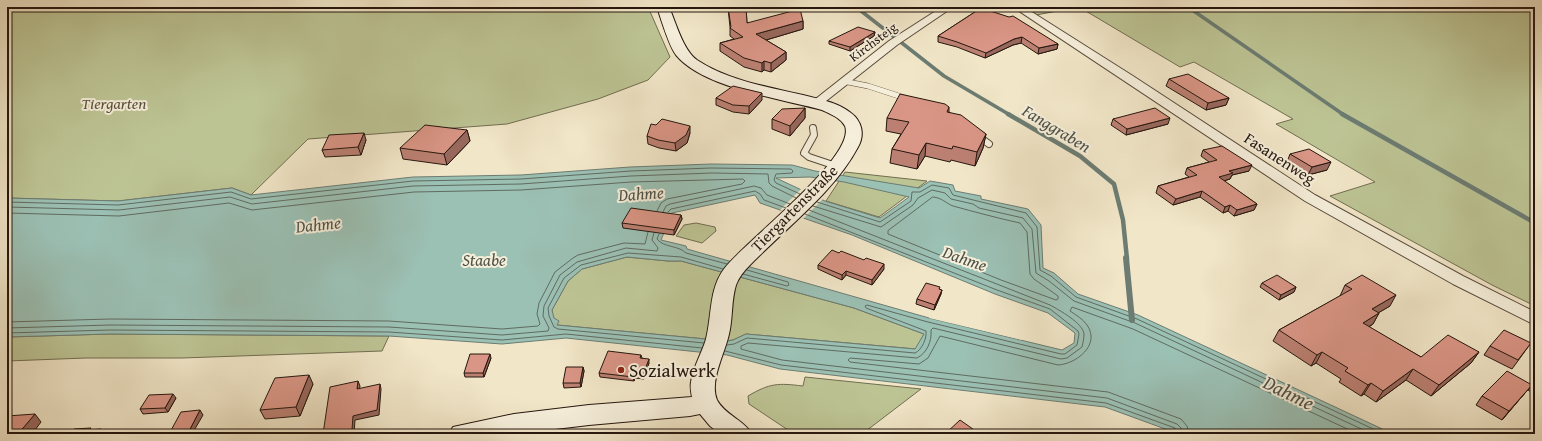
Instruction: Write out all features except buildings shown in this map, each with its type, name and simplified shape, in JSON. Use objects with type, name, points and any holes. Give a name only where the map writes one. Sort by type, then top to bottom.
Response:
[{"type":"street","name":"Tiergartenstraße","points":[[663,7],[684,58],[697,67],[725,78],[817,103],[841,113],[850,120],[854,130],[852,142],[827,177],[734,269],[725,286],[718,333],[703,384],[704,395],[713,414],[723,424],[739,434]]},
{"type":"street","name":"Kirchsteig","points":[[817,103],[843,81],[898,40],[948,7]]},
{"type":"street","name":"Fasanenweg","points":[[1018,7],[1130,78],[1310,198],[1458,280],[1535,319]]},
{"type":"street","points":[[462,434],[522,423],[589,415],[690,407],[708,403]]},
{"type":"lane","points":[[843,81],[868,86],[912,100]]},
{"type":"lane","points":[[813,128],[814,135],[804,153],[809,156],[827,177]]},
{"type":"lane","points":[[971,130],[989,144]]},
{"type":"green space","name":"Tiergarten","points":[[7,7],[648,7],[670,57],[648,80],[598,99],[507,124],[308,139],[251,195],[232,188],[118,201],[7,198]]},
{"type":"green space","points":[[1023,7],[1079,7],[1036,15]]},
{"type":"green space","points":[[1079,7],[1535,7],[1535,306],[1492,285],[1330,196],[1375,182],[1276,124],[1293,119],[1194,62],[1180,67]]},
{"type":"green space","points":[[845,172],[927,181],[879,217],[826,201]]},
{"type":"green space","points":[[696,223],[715,227],[716,231],[702,243],[676,236],[684,225]]},
{"type":"green space","points":[[627,257],[681,261],[854,308],[924,334],[916,349],[746,334],[727,341],[557,325],[552,314],[552,310],[568,281],[582,269]]},
{"type":"green space","points":[[110,334],[389,336],[382,351],[182,358],[86,358],[7,361],[7,337]]},
{"type":"green space","points":[[805,377],[921,389],[862,434],[794,434],[749,404],[748,396],[768,386],[787,384],[803,386]]},
{"type":"water","name":"Staabe","points":[[711,164],[792,165],[815,171],[919,188],[930,181],[953,185],[955,191],[981,196],[981,199],[1028,209],[1041,225],[1043,268],[1054,273],[1078,294],[1138,315],[1393,434],[1179,434],[1105,407],[780,369],[727,355],[566,338],[502,344],[389,336],[110,334],[7,337],[7,198],[118,201],[232,188],[251,195],[413,177],[521,175],[630,167]],"holes":[[[810,177],[844,182],[909,197],[880,218],[825,201],[776,178]],[[755,195],[760,203],[852,235],[995,294],[1048,313],[1075,333],[1074,343],[1062,350],[929,318],[687,249],[686,246],[661,240],[672,213]],[[627,257],[681,261],[854,308],[924,334],[915,349],[746,334],[727,341],[557,325],[559,321],[554,318],[552,310],[568,281],[582,269]]]},
{"type":"pier","points":[[802,188],[824,198],[803,219],[780,210]]},
{"type":"pier","points":[[929,316],[1022,338],[1022,340],[929,318]]},
{"type":"waterway","name":"Fanggraben","points":[[856,7],[944,76],[1010,115]]},
{"type":"waterway","points":[[1188,7],[1344,115]]},
{"type":"waterway","name":"Fanggraben","points":[[1008,114],[1080,156],[1114,184],[1123,220],[1127,259]]},
{"type":"waterway","points":[[1342,114],[1535,223]]},
{"type":"waterway","name":"Fanggraben","points":[[1126,258],[1132,320]]},
{"type":"place","name":"Sozialwerk","points":[[621,370]]},
{"type":"water label","name":"Dahme","points":[[641,193]]},
{"type":"water label","name":"Dahme","points":[[318,224]]},
{"type":"water label","name":"Dahme","points":[[965,258]]},
{"type":"water label","name":"Dahme","points":[[1289,392]]}]
